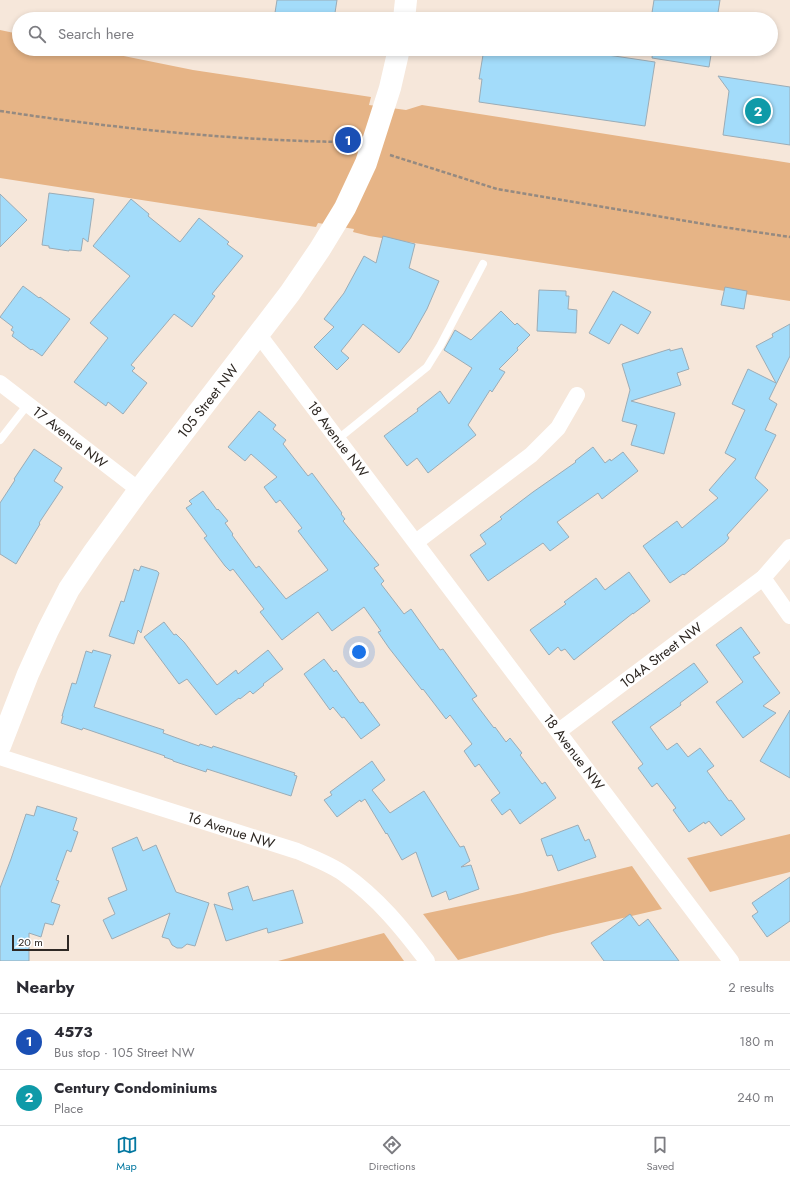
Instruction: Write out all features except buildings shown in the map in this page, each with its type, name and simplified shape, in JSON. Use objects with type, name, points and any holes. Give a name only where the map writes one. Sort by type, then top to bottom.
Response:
[{"type":"street","points":[[405,12],[406,0]]},
{"type":"street","name":"105 Street NW","points":[[0,746],[31,668],[69,589],[139,490],[259,335],[316,255],[345,208],[366,163],[390,88],[397,56]]},
{"type":"street","name":"18 Avenue NW","points":[[259,335],[731,961]]},
{"type":"street","name":"17 Avenue NW","points":[[0,383],[139,490]]},
{"type":"street","points":[[416,542],[531,455],[558,428],[577,395]]},
{"type":"street","name":"104A Street NW","points":[[558,732],[763,578],[790,548]]},
{"type":"street","points":[[763,578],[790,616]]},
{"type":"street","name":"16 Avenue NW","points":[[0,757],[297,851],[321,862],[343,874],[381,905],[403,929],[427,961]]},
{"type":"lane","points":[[338,439],[427,367],[440,346],[483,264]]},
{"type":"lane","points":[[0,440],[28,404]]},
{"type":"path","points":[[0,111],[106,126],[252,139],[341,142],[370,149],[497,189],[790,237]]},
{"type":"shaded area","points":[[0,30],[12,33],[12,56],[124,56],[193,70],[371,97],[369,105],[406,110],[422,105],[790,163],[790,301],[369,236],[353,232],[354,229],[318,223],[316,227],[0,178]]},
{"type":"shaded area","points":[[790,834],[790,872],[710,892],[687,858]]},
{"type":"shaded area","points":[[632,866],[662,909],[553,934],[458,960],[423,914],[522,893]]},
{"type":"shaded area","points":[[384,933],[404,961],[278,961]]},
{"type":"place","name":"Century Condominiums","points":[[758,111]]},
{"type":"place","name":"4573","points":[[348,140]]}]
